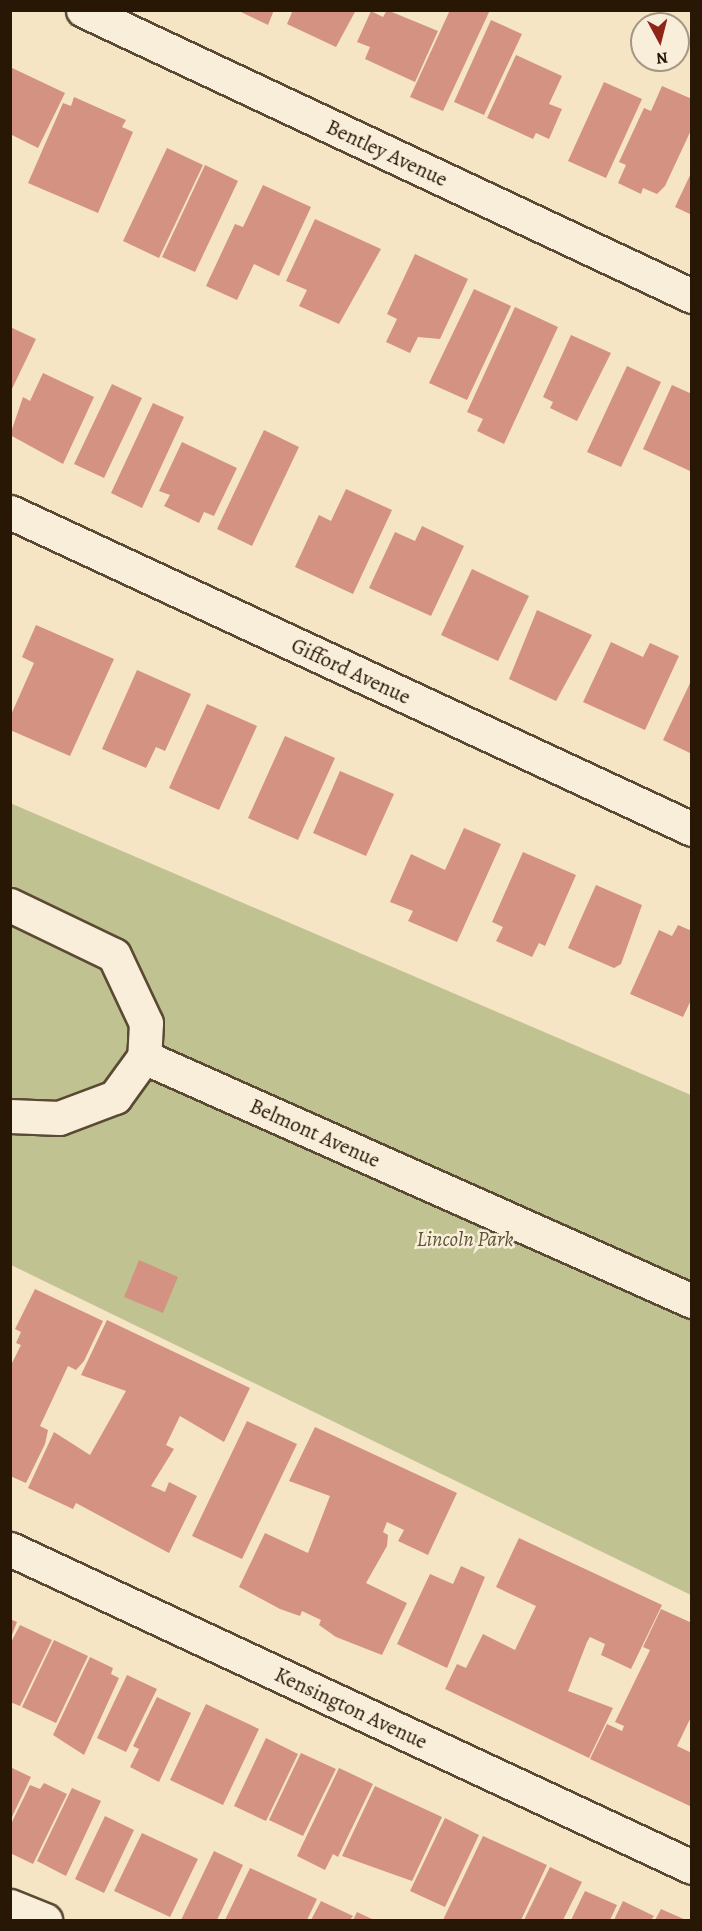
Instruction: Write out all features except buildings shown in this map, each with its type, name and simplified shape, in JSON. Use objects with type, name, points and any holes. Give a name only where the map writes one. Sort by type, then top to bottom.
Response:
[{"type":"street","name":"Bentley Avenue","points":[[83,10],[692,297]]},
{"type":"street","name":"Gifford Avenue","points":[[10,512],[692,829]]},
{"type":"street","points":[[10,905],[114,955],[146,1023],[144,1057],[115,1097],[59,1118],[10,1116]]},
{"type":"street","name":"Belmont Avenue","points":[[144,1057],[692,1300]]},
{"type":"street","name":"Kensington Avenue","points":[[10,1549],[692,1867]]},
{"type":"street","points":[[10,1906],[45,1920]]},
{"type":"green space","name":"Lincoln Park","points":[[10,803],[691,1095],[691,1595],[11,1265]]}]
